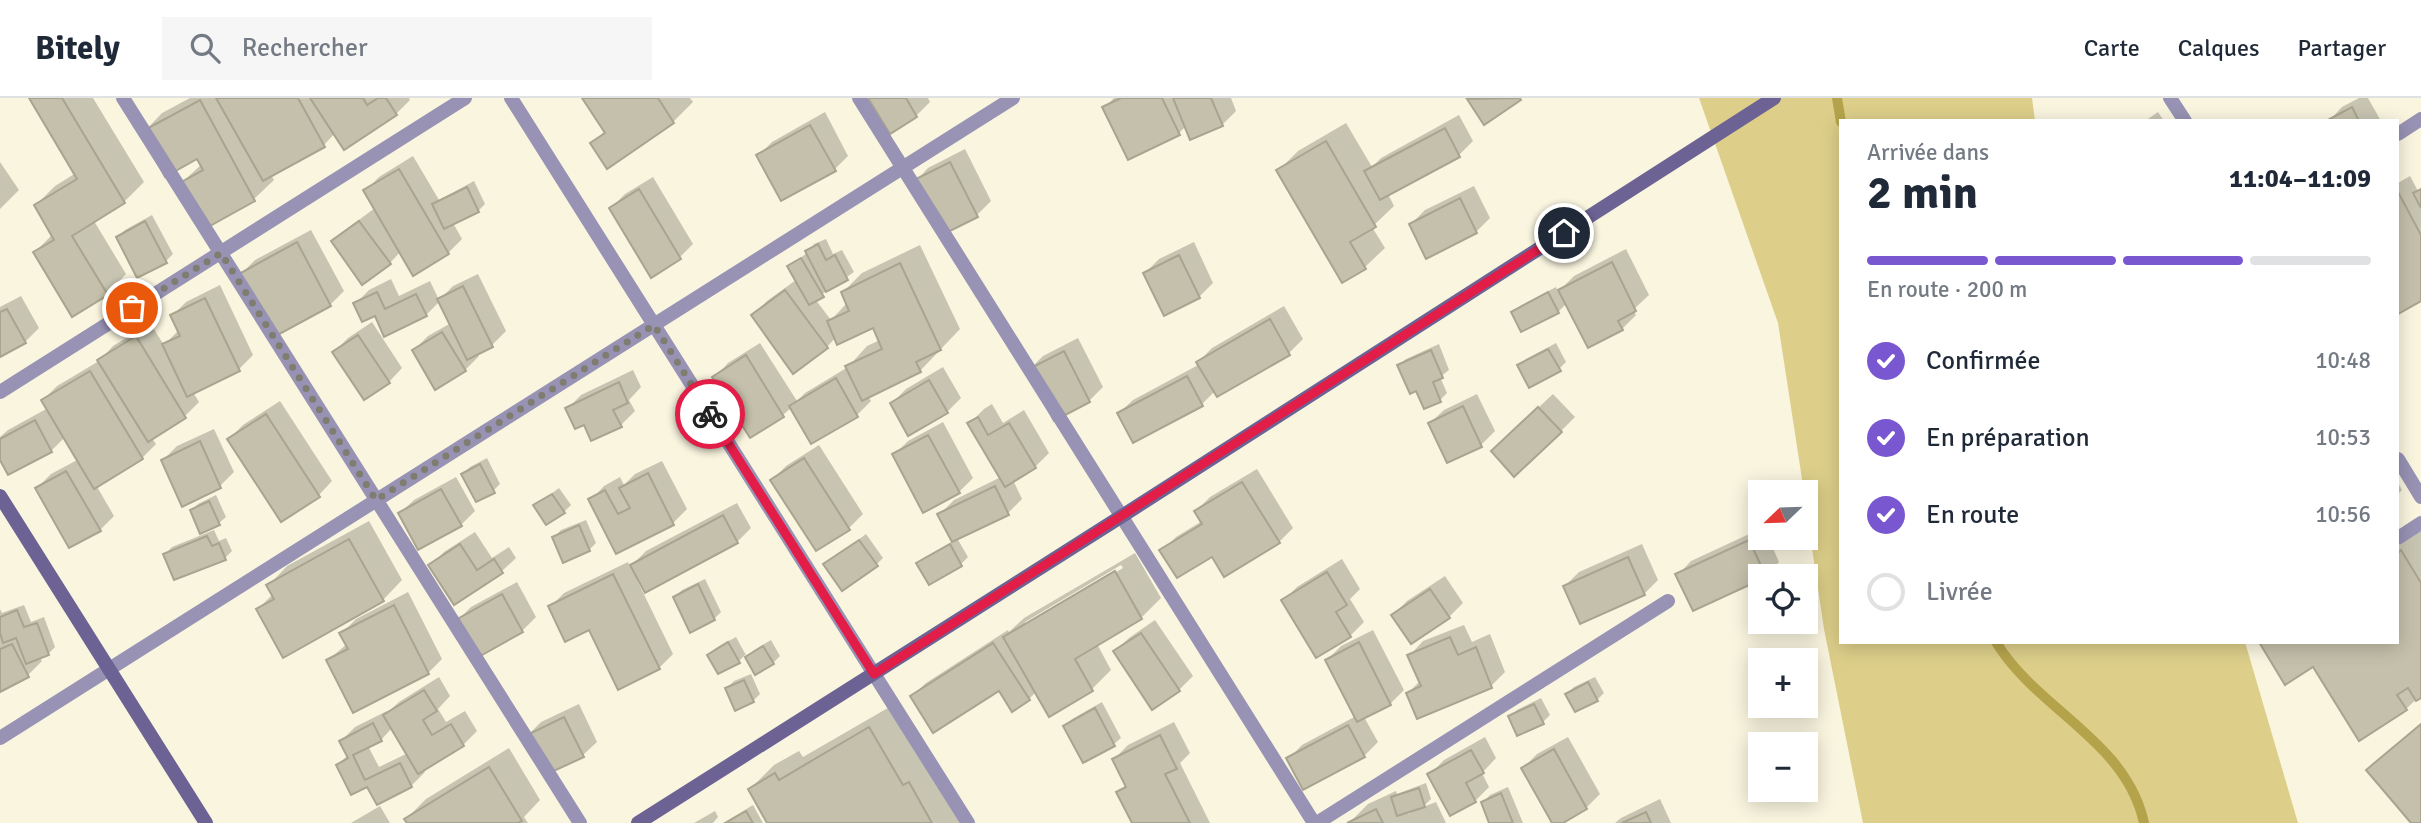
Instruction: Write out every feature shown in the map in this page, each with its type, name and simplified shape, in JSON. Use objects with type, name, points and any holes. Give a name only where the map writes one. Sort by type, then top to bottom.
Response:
[{"type":"street","points":[[123,98],[580,823]]},
{"type":"street","points":[[0,392],[465,98]]},
{"type":"street","points":[[511,98],[968,823]]},
{"type":"street","points":[[859,98],[1316,823],[1668,601]]},
{"type":"street","points":[[0,738],[1013,98]]},
{"type":"street","points":[[638,823],[1774,98]]},
{"type":"street","points":[[2170,98],[2184,119]]},
{"type":"street","points":[[2399,133],[2421,119]]},
{"type":"street","points":[[2399,461],[2421,497]]},
{"type":"street","points":[[0,496],[206,823]]},
{"type":"street","points":[[2399,537],[2421,523]]},
{"type":"shaded area","points":[[1699,98],[2032,98],[2035,119],[1839,119],[1839,644],[2246,644],[2298,823],[1863,823],[1824,629],[1818,589],[1818,564],[1814,564],[1812,550],[1818,550],[1818,480],[1802,480],[1778,323]]},
{"type":"building","points":[[29,98],[62,98],[125,203],[72,236],[108,295],[72,317],[33,252],[54,240],[34,205],[77,179]]},
{"type":"building","points":[[216,98],[298,98],[325,147],[263,181]]},
{"type":"building","points":[[310,98],[363,98],[367,105],[378,98],[386,98],[397,115],[344,150]]},
{"type":"building","points":[[582,98],[658,98],[674,123],[607,169],[590,143],[605,133]]},
{"type":"building","points":[[868,98],[906,98],[917,117],[890,134]]},
{"type":"building","points":[[1121,98],[1162,98],[1180,135],[1128,160],[1102,107]]},
{"type":"building","points":[[1173,98],[1211,98],[1223,126],[1190,140]]},
{"type":"building","points":[[1467,99],[1521,100],[1484,125]]},
{"type":"building","points":[[200,100],[255,201],[201,231],[176,185],[203,170],[197,159],[165,177],[141,132]]},
{"type":"building","points":[[2352,107],[2358,119],[2330,119]]},
{"type":"building","points":[[810,125],[836,171],[781,201],[756,155]]},
{"type":"building","points":[[1445,128],[1460,157],[1380,200],[1364,171]]},
{"type":"building","points":[[1326,141],[1376,227],[1350,242],[1366,269],[1342,283],[1276,170]]},
{"type":"building","points":[[950,162],[978,217],[940,236],[912,181]]},
{"type":"building","points":[[399,169],[449,254],[413,276],[363,190]]},
{"type":"building","points":[[467,187],[479,212],[444,229],[432,204]]},
{"type":"building","points":[[639,189],[681,259],[651,278],[609,208]]},
{"type":"building","points":[[2421,189],[2421,208],[2413,193]]},
{"type":"building","points":[[2399,194],[2421,235],[2421,301],[2399,313]]},
{"type":"building","points":[[1460,198],[1477,233],[1426,259],[1409,224]]},
{"type":"building","points":[[145,221],[167,263],[137,278],[116,237]]},
{"type":"building","points":[[359,221],[391,264],[362,285],[331,241]]},
{"type":"building","points":[[297,242],[331,306],[274,337],[239,274]]},
{"type":"building","points":[[818,244],[826,260],[835,255],[848,280],[826,292],[805,251]]},
{"type":"building","points":[[1179,255],[1200,298],[1164,316],[1143,273]]},
{"type":"building","points":[[801,258],[824,297],[809,305],[787,266]]},
{"type":"building","points":[[1612,262],[1636,311],[1618,321],[1623,330],[1588,348],[1558,290]]},
{"type":"building","points":[[900,263],[941,350],[916,362],[921,372],[862,401],[845,366],[882,349],[873,328],[837,345],[827,321],[849,311],[841,292]]},
{"type":"building","points":[[463,286],[493,347],[467,360],[437,299]]},
{"type":"building","points":[[785,290],[828,348],[793,374],[751,315]]},
{"type":"building","points":[[377,292],[385,309],[416,294],[427,316],[384,337],[375,316],[362,322],[353,303]]},
{"type":"building","points":[[1548,292],[1559,313],[1521,332],[1511,312]]},
{"type":"building","points":[[205,298],[240,371],[187,397],[162,344],[180,336],[170,315]]},
{"type":"building","points":[[7,309],[26,343],[0,357],[0,312]]},
{"type":"building","points":[[1270,319],[1290,355],[1217,397],[1196,362]]},
{"type":"building","points":[[442,332],[466,371],[435,390],[412,350]]},
{"type":"building","points":[[358,335],[390,383],[364,400],[332,352]]},
{"type":"building","points":[[136,336],[186,418],[148,442],[97,360]]},
{"type":"building","points":[[1548,349],[1561,371],[1529,388],[1517,365]]},
{"type":"building","points":[[1431,350],[1443,378],[1433,382],[1441,402],[1424,409],[1416,391],[1410,394],[1397,365]]},
{"type":"building","points":[[1064,351],[1090,402],[1054,421],[1027,370]]},
{"type":"building","points":[[746,355],[784,417],[750,438],[712,377]]},
{"type":"building","points":[[90,371],[143,459],[94,489],[41,400]]},
{"type":"building","points":[[1187,376],[1203,406],[1133,443],[1117,413]]},
{"type":"building","points":[[836,378],[858,417],[811,444],[789,406]]},
{"type":"building","points":[[929,380],[948,413],[908,436],[890,403]]},
{"type":"building","points":[[619,382],[628,403],[613,410],[622,427],[591,441],[584,425],[575,429],[565,408]]},
{"type":"building","points":[[1463,406],[1482,447],[1447,463],[1428,423]]},
{"type":"building","points":[[1538,407],[1562,432],[1514,477],[1491,451]]},
{"type":"building","points":[[266,414],[320,497],[281,522],[227,439]]},
{"type":"building","points":[[978,417],[988,435],[1009,423],[1036,468],[1005,487],[967,423]]},
{"type":"building","points":[[35,420],[52,452],[8,475],[0,460],[0,439]]},
{"type":"building","points":[[928,435],[960,493],[923,513],[892,454]]},
{"type":"building","points":[[200,441],[221,488],[182,507],[161,460]]},
{"type":"building","points":[[804,458],[850,530],[816,551],[770,480]]},
{"type":"building","points":[[480,464],[495,493],[476,502],[461,474]]},
{"type":"building","points":[[66,471],[101,531],[69,548],[35,488]]},
{"type":"building","points":[[648,473],[674,525],[616,554],[588,499],[605,490],[618,514],[630,508],[619,488]]},
{"type":"building","points":[[1242,482],[1280,543],[1224,577],[1212,557],[1177,578],[1159,550],[1202,524],[1194,511]]},
{"type":"building","points":[[995,486],[1009,515],[952,542],[937,514]]},
{"type":"building","points":[[441,489],[462,526],[418,550],[398,513]]},
{"type":"building","points":[[552,494],[565,513],[546,525],[533,505]]},
{"type":"building","points":[[209,501],[220,525],[200,534],[190,510]]},
{"type":"building","points":[[723,515],[738,543],[645,593],[630,565]]},
{"type":"building","points":[[579,525],[590,551],[563,563],[552,537]]},
{"type":"building","points":[[207,536],[212,546],[219,543],[226,560],[174,580],[163,554]]},
{"type":"building","points":[[349,539],[384,601],[283,658],[256,609],[274,599],[266,585]]},
{"type":"building","points":[[859,540],[878,566],[842,591],[823,564]]},
{"type":"building","points":[[1748,540],[1748,550],[1754,550],[1760,564],[1748,564],[1748,586],[1693,611],[1675,574]]},
{"type":"building","points":[[460,544],[477,570],[494,559],[503,573],[454,605],[428,565]]},
{"type":"building","points":[[950,544],[962,566],[929,585],[916,563]]},
{"type":"building","points":[[2401,550],[2421,583],[2421,698],[2416,701],[2408,688],[2397,695],[2407,710],[2359,741],[2313,667],[2285,685],[2260,644],[2399,644]]},
{"type":"building","points":[[1628,557],[1645,595],[1580,624],[1563,586]]},
{"type":"building","points":[[1115,571],[1142,619],[1075,659],[1093,691],[1049,717],[1003,637]]},
{"type":"building","points":[[1327,572],[1347,605],[1336,612],[1351,637],[1316,658],[1281,600]]},
{"type":"building","points":[[613,574],[660,669],[618,690],[589,630],[565,642],[548,606]]},
{"type":"building","points":[[698,584],[715,620],[690,633],[673,597]]},
{"type":"building","points":[[1430,589],[1450,618],[1411,644],[1391,615]]},
{"type":"building","points":[[502,594],[523,632],[475,659],[454,621]]},
{"type":"building","points":[[394,605],[429,674],[353,713],[326,660],[348,649],[339,633]]},
{"type":"building","points":[[17,610],[24,627],[37,623],[49,655],[26,664],[16,638],[3,643],[0,617]]},
{"type":"building","points":[[1141,633],[1180,691],[1152,710],[1113,651]]},
{"type":"building","points":[[1450,637],[1458,655],[1476,647],[1492,688],[1417,719],[1406,693],[1421,686],[1407,655]]},
{"type":"building","points":[[728,642],[740,663],[718,674],[707,655]]},
{"type":"building","points":[[1359,642],[1391,705],[1357,722],[1325,660]]},
{"type":"building","points":[[993,643],[1030,700],[1012,712],[999,691],[933,733],[910,696]]},
{"type":"building","points":[[12,644],[29,677],[0,692],[0,649]]},
{"type":"building","points":[[763,646],[774,664],[755,675],[745,657]]},
{"type":"building","points":[[744,680],[754,702],[735,711],[725,688]]},
{"type":"building","points":[[1588,682],[1598,701],[1575,712],[1565,694]]},
{"type":"building","points":[[424,690],[437,711],[423,720],[432,735],[451,724],[464,746],[418,774],[383,715]]},
{"type":"building","points":[[1534,704],[1544,724],[1517,736],[1508,716]]},
{"type":"building","points":[[1095,708],[1115,746],[1083,763],[1063,726]]},
{"type":"building","points":[[564,717],[584,757],[545,775],[525,736]]},
{"type":"building","points":[[373,723],[382,741],[353,755],[365,780],[400,763],[412,787],[377,805],[367,787],[351,795],[336,765],[348,758],[339,741]]},
{"type":"building","points":[[2421,724],[2421,823],[2411,823],[2366,770]]},
{"type":"building","points":[[1348,725],[1365,757],[1303,790],[1286,758]]},
{"type":"building","points":[[869,727],[903,785],[909,782],[932,823],[767,823],[748,789],[775,773],[779,780]]},
{"type":"building","points":[[1160,735],[1177,769],[1165,774],[1190,823],[1132,823],[1116,792],[1126,787],[1112,759]]},
{"type":"building","points":[[1554,749],[1587,809],[1563,823],[1552,823],[1521,768]]},
{"type":"building","points":[[1471,750],[1484,773],[1466,783],[1476,802],[1450,816],[1427,774]]},
{"type":"building","points":[[489,767],[522,821],[407,823],[404,819]]},
{"type":"building","points":[[1419,788],[1425,807],[1397,816],[1391,797]]},
{"type":"building","points":[[1501,793],[1513,823],[1489,823],[1481,802]]},
{"type":"building","points":[[1376,809],[1383,823],[1347,823]]},
{"type":"building","points":[[746,811],[753,823],[725,823]]},
{"type":"building","points":[[1646,812],[1651,823],[1622,823]]},
{"type":"waterway","points":[[1837,98],[1840,119]]},
{"type":"waterway","points":[[1997,644],[2013,666],[2100,747],[2119,769],[2134,794],[2144,823]]},
{"type":"way so far","points":[[132,308],[221,253],[376,500],[654,325],[710,414]]},
{"type":"route","points":[[710,414],[874,674],[1564,233]]}]
